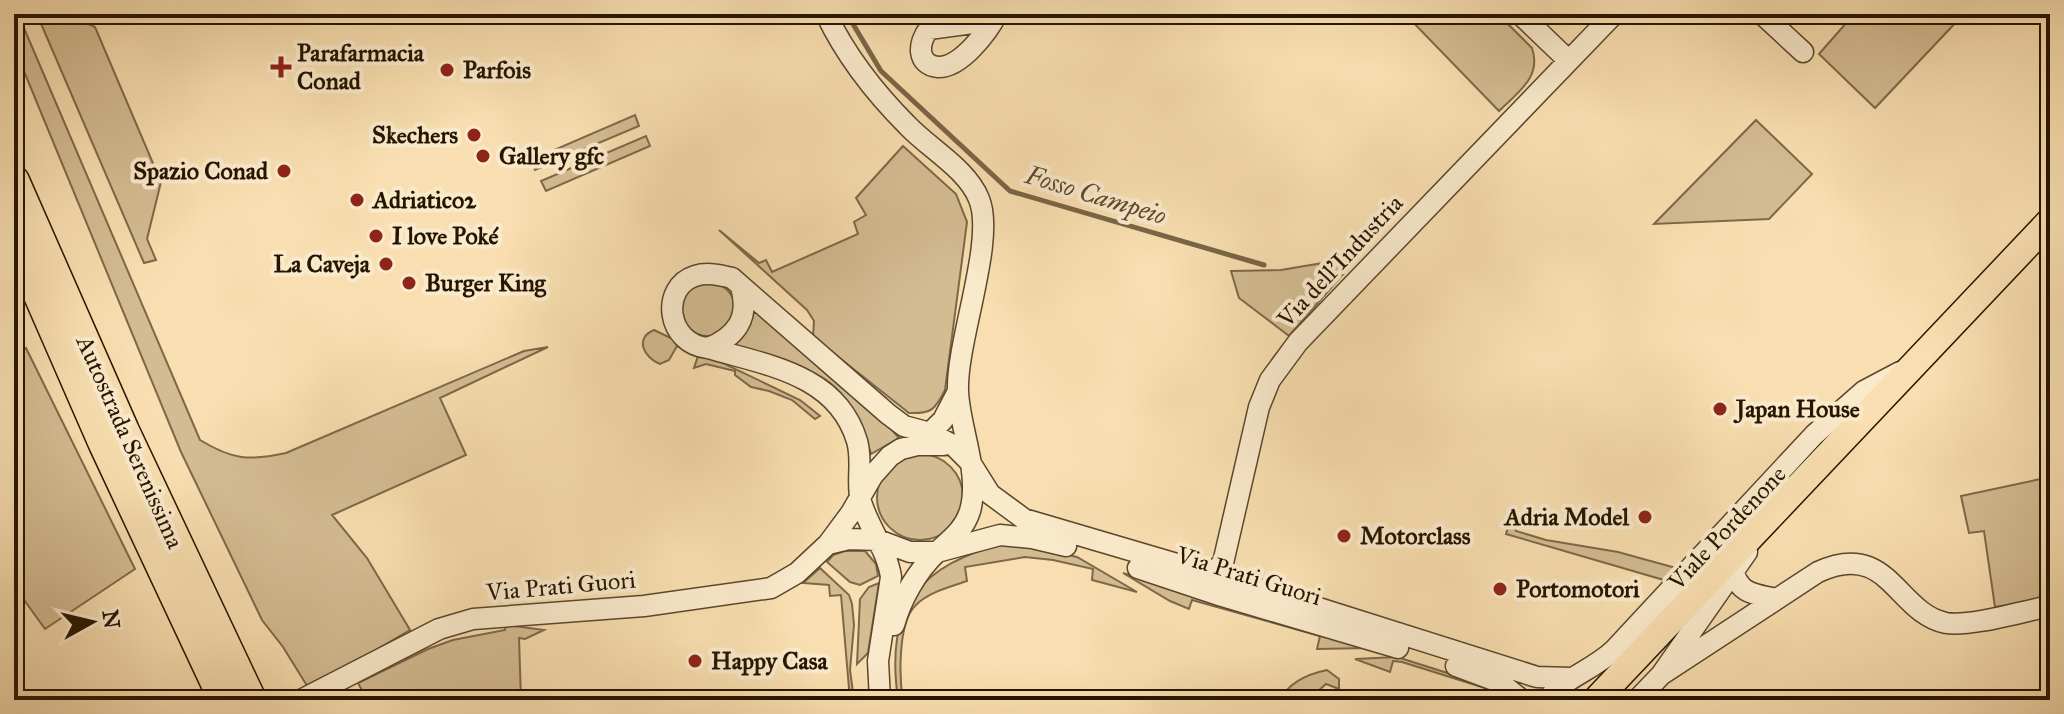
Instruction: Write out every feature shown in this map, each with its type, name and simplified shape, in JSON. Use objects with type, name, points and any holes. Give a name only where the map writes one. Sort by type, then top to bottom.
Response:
[{"type":"highway","name":"Autostrada Serenissima","points":[[14,181],[124,431],[251,700]]},
{"type":"highway","name":"Autostrada Serenissima","points":[[14,238],[104,444],[224,700]]},
{"type":"main road","name":"Viale Pordenone","points":[[1596,700],[2050,221]]},
{"type":"street","name":"Via Prati Guori","points":[[826,14],[850,58],[879,95],[969,183],[979,199],[983,216],[982,244],[958,391],[943,420],[930,433]]},
{"type":"street","points":[[990,14],[973,23],[929,29],[919,46],[921,55],[927,63],[937,67],[948,65],[988,31],[997,14]]},
{"type":"street","points":[[1520,14],[1568,60]]},
{"type":"street","name":"Via dell'Industria","points":[[1211,574],[1223,563],[1259,407],[1270,380],[1298,342],[1614,14]]},
{"type":"street","points":[[1762,14],[1803,52]]},
{"type":"street","name":"Via Prati Guori","points":[[301,700],[439,629],[473,619],[644,606],[771,588],[797,573],[828,544],[860,499],[858,444],[843,410],[825,391],[802,376],[708,348],[695,347],[684,340],[674,327],[672,306],[678,289],[692,276],[708,273],[732,278],[904,426],[930,433],[953,445],[970,462],[990,494],[1024,519],[1168,564],[1211,574],[1537,677],[1571,678]]},
{"type":"street","points":[[708,348],[724,341],[741,324],[745,298],[741,287]]},
{"type":"street","name":"Viale Pordenone","points":[[1547,700],[1554,690],[1599,664],[1614,650],[1814,435],[1864,391],[1913,363]]},
{"type":"street","name":"Via Prati Guori","points":[[958,391],[970,462]]},
{"type":"street","points":[[880,700],[878,661],[891,577],[889,564],[860,499],[881,464],[901,449],[917,445],[953,445]]},
{"type":"street","points":[[892,700],[890,653],[899,605],[953,540],[970,512],[970,462]]},
{"type":"street","points":[[1637,700],[1661,675],[1734,573],[1772,512]]},
{"type":"street","name":"Via Prati Guori","points":[[945,550],[1000,535],[1032,538],[1084,550],[1222,596],[1470,670],[1499,682],[1522,700]]},
{"type":"street","points":[[828,544],[849,539],[878,540],[910,552],[945,550]]},
{"type":"street","points":[[1168,564],[1209,557],[1228,542]]},
{"type":"street","points":[[1084,550],[1110,553],[1189,576],[1211,574]]},
{"type":"street","points":[[1661,675],[1775,599],[1831,566],[1851,563],[1873,569],[1921,611],[1942,622],[1975,621],[2050,606]]},
{"type":"street","points":[[1734,573],[1737,585],[1745,592],[1775,599]]},
{"type":"shaded area","points":[[14,14],[18,14],[200,440],[222,452],[242,457],[286,453],[524,351],[548,347],[440,398],[466,455],[332,515],[367,558],[410,630],[309,689],[262,620],[181,452],[14,47]]},
{"type":"shaded area","points":[[39,14],[67,14],[95,27],[161,182],[147,239],[156,260],[144,263]]},
{"type":"shaded area","points":[[1405,14],[1498,14],[1532,48],[1534,67],[1531,76],[1499,111]]},
{"type":"shaded area","points":[[1854,14],[1955,14],[1960,18],[1875,108],[1819,54]]},
{"type":"shaded area","points":[[635,115],[639,126],[535,170],[531,160]]},
{"type":"shaded area","points":[[1756,120],[1812,174],[1769,219],[1654,224]]},
{"type":"shaded area","points":[[646,136],[650,146],[546,191],[541,181]]},
{"type":"shaded area","points":[[903,146],[956,194],[967,222],[945,390],[932,409],[916,413],[909,413],[813,337],[814,321],[807,310],[719,230],[759,263],[766,260],[772,272],[858,234],[854,222],[866,215],[856,198]]},
{"type":"shaded area","points":[[1358,257],[1289,336],[1239,298],[1231,271],[1281,270]]},
{"type":"shaded area","points":[[708,282],[727,290],[735,309],[727,328],[708,336],[689,328],[681,309],[689,290]]},
{"type":"shaded area","points":[[752,308],[899,438],[871,454],[850,404],[821,377],[783,361],[732,346]]},
{"type":"shaded area","points":[[654,330],[800,400],[820,416],[815,419],[792,400],[751,387],[735,375],[735,371],[706,364],[694,368],[698,356],[677,346],[669,360],[660,364],[654,361],[646,353],[643,343],[644,338]]},
{"type":"shaded area","points":[[26,348],[135,569],[45,629],[14,586],[14,357]]},
{"type":"shaded area","points":[[920,454],[944,461],[956,473],[963,497],[956,521],[944,533],[920,540],[896,533],[884,521],[877,497],[884,473],[896,461]]},
{"type":"shaded area","points":[[2050,477],[2050,598],[1995,607],[1984,531],[1969,533],[1961,496]]},
{"type":"shaded area","points":[[1511,518],[1516,531],[1546,540],[1618,552],[1676,568],[1664,580],[1506,534]]},
{"type":"shaded area","points":[[1008,542],[1077,557],[1137,592],[1092,580],[1093,569],[1053,560],[1025,557],[965,567],[967,581],[926,597],[909,614],[901,651],[903,700],[898,700],[895,667],[897,639],[903,615],[914,594],[930,577],[951,563]]},
{"type":"shaded area","points":[[845,551],[865,551],[876,564],[878,576],[860,585],[850,582],[827,562],[833,555]]},
{"type":"shaded area","points":[[820,568],[849,595],[852,604],[854,625],[850,670],[854,700],[850,700],[841,595],[830,596],[829,585],[803,583]]},
{"type":"shaded area","points":[[1123,573],[1370,648],[1317,649],[1320,636],[1192,600],[1189,609]]},
{"type":"shaded area","points":[[879,583],[868,653],[857,664],[860,599],[869,587]]},
{"type":"shaded area","points":[[506,625],[544,630],[525,639],[519,638],[521,700],[367,700],[358,683],[428,649],[453,640],[505,630]]},
{"type":"shaded area","points":[[1397,657],[1501,690],[1512,700],[1484,700],[1485,688],[1402,662],[1393,661],[1390,672],[1355,659]]},
{"type":"shaded area","points":[[1327,670],[1339,679],[1339,689],[1326,684],[1308,700],[1280,700],[1288,688],[1300,680]]},
{"type":"waterway","name":"Fosso Campeio","points":[[847,14],[881,71],[1010,191],[1264,265]]},
{"type":"place","name":"Parafarmacia Conad","points":[[281,67]]},
{"type":"place","name":"Parfois","points":[[447,70]]},
{"type":"place","name":"Skechers","points":[[474,135]]},
{"type":"place","name":"Gallery gfc","points":[[483,156]]},
{"type":"place","name":"Spazio Conad","points":[[284,171]]},
{"type":"place","name":"Adriatico2","points":[[357,200]]},
{"type":"place","name":"I love Poké","points":[[376,236]]},
{"type":"place","name":"La Caveja","points":[[386,264]]},
{"type":"place","name":"Burger King","points":[[409,283]]},
{"type":"place","name":"Japan House","points":[[1720,409]]},
{"type":"place","name":"Adria Model","points":[[1645,517]]},
{"type":"place","name":"Motorclass","points":[[1344,536]]},
{"type":"place","name":"Portomotori","points":[[1500,589]]},
{"type":"place","name":"Happy Casa","points":[[695,661]]}]
